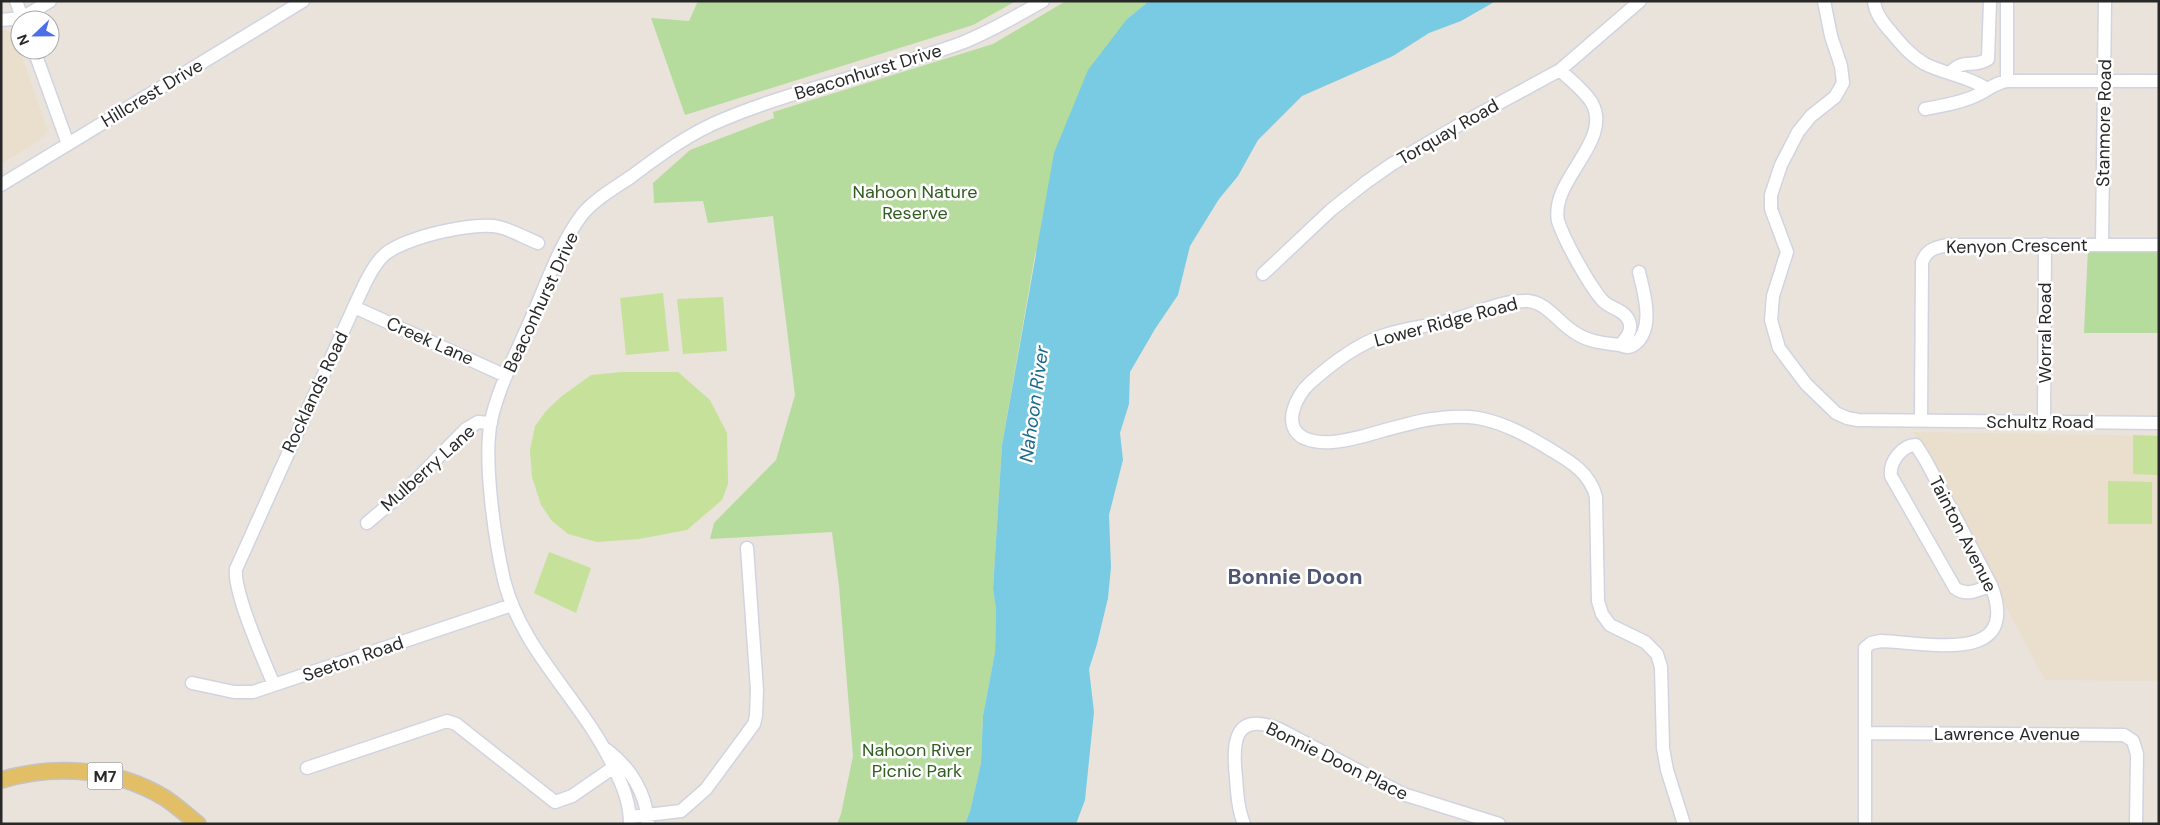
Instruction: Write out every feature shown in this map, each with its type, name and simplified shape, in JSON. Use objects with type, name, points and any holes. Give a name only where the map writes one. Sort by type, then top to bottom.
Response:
[{"type":"main road","name":"M7","points":[[1,780],[26,773],[88,771],[135,785],[156,794],[198,824]]},
{"type":"street","points":[[36,10],[50,1]]},
{"type":"street","name":"Hillcrest Drive","points":[[1,185],[303,1]]},
{"type":"street","name":"Beaconhurst Drive","points":[[630,820],[626,794],[607,750],[533,643],[512,605],[500,561],[494,513],[489,463],[491,423],[506,376],[565,242],[582,214],[652,161],[688,137],[720,120],[802,91],[966,41],[1043,1]]},
{"type":"street","name":"Torquay Road","points":[[1264,274],[1331,210],[1392,164],[1560,70],[1640,1]]},
{"type":"street","name":"Schultz Road","points":[[1824,1],[1831,36],[1841,66],[1843,83],[1835,97],[1811,116],[1798,132],[1781,165],[1770,200],[1771,210],[1787,252],[1773,296],[1771,310],[1773,332],[1779,348],[1789,363],[1806,384],[1836,413],[1858,420],[2159,423]]},
{"type":"street","points":[[1874,1],[1879,17],[1908,52],[1926,64],[1979,84],[1987,89]]},
{"type":"street","points":[[1950,73],[1960,64],[1979,63],[1988,59],[1990,1]]},
{"type":"street","points":[[2007,1],[2007,81]]},
{"type":"street","name":"Stanmore Road","points":[[2102,244],[2105,1]]},
{"type":"street","points":[[38,60],[68,144]]},
{"type":"street","points":[[1560,70],[1588,98],[1596,112],[1597,124],[1560,198],[1557,211],[1558,221],[1588,279],[1600,297],[1607,304],[1623,312],[1628,319],[1630,325],[1629,333],[1620,345],[1627,348],[1640,340],[1645,331],[1645,303],[1639,272]]},
{"type":"street","points":[[1925,109],[1958,102],[1977,95],[1997,83],[2007,81],[2159,81]]},
{"type":"street","name":"Rocklands Road","points":[[274,685],[237,586],[236,569],[354,307],[379,261],[391,250],[406,241],[452,231],[488,226],[499,227],[538,243]]},
{"type":"street","name":"Worral Road","points":[[2044,422],[2045,244]]},
{"type":"street","name":"Kenyon Crescent","points":[[1921,421],[1922,262],[1927,253],[1932,249],[1949,245],[2159,245]]},
{"type":"street","name":"Lower Ridge Road","points":[[1620,345],[1594,342],[1578,335],[1543,306],[1534,302],[1502,304],[1456,319],[1396,332],[1371,340],[1308,384],[1294,404],[1292,416],[1298,434],[1303,437],[1327,442],[1353,439],[1437,419],[1464,417],[1479,419],[1520,432],[1581,469],[1590,480],[1596,497],[1597,589],[1602,614],[1615,628],[1646,642],[1655,650],[1661,667],[1662,731],[1665,759],[1684,824]]},
{"type":"street","name":"Creek Lane","points":[[354,307],[506,376]]},
{"type":"street","name":"Mulberry Lane","points":[[367,523],[407,489],[466,429],[478,422],[491,423]]},
{"type":"street","name":"Tainton Avenue","points":[[1865,824],[1864,654],[1866,646],[1881,640],[1959,645],[1980,641],[1989,634],[1997,616],[1998,605],[1991,585],[1916,445],[1910,446],[1894,459],[1890,468],[1891,476],[1954,588],[1961,592],[1969,593],[1991,585]]},
{"type":"street","points":[[630,820],[648,819],[681,811],[706,789],[754,724],[756,716],[756,690],[747,548]]},
{"type":"street","name":"Seeton Road","points":[[192,683],[248,693],[512,605]]},
{"type":"street","points":[[307,768],[444,720],[456,724],[555,802],[572,796],[614,767]]},
{"type":"street","name":"Bonnie Doon Place","points":[[1244,824],[1239,807],[1234,746],[1237,736],[1244,727],[1259,723],[1279,729],[1403,794],[1499,824]]},
{"type":"street","name":"Lawrence Avenue","points":[[1865,733],[2116,734],[2130,738],[2133,741],[2137,754],[2136,824]]},
{"type":"street","name":"Beaconhurst Drive","points":[[607,750],[620,760],[630,772],[648,819]]},
{"type":"shaded area","points":[[1,30],[7,30],[10,32],[10,60],[23,60],[47,129],[44,137],[1,164]]},
{"type":"shaded area","points":[[1913,432],[2159,436],[2159,681],[2045,680]]},
{"type":"green space","points":[[698,1],[1016,1],[973,25],[685,115],[651,18],[689,21]]},
{"type":"green space","name":"Nahoon Nature Reserve","points":[[1066,1],[1149,1],[1127,19],[1035,255],[1002,445],[993,589],[996,610],[995,652],[983,716],[981,763],[970,811],[965,824],[837,824],[841,814],[853,756],[839,586],[832,532],[710,539],[714,523],[776,460],[795,395],[773,216],[708,223],[703,201],[654,203],[653,183],[690,150],[774,118],[773,112],[993,44]]},
{"type":"green space","points":[[2088,249],[2159,252],[2159,333],[2084,333]]},
{"type":"green space","points":[[663,293],[669,351],[626,355],[620,298]]},
{"type":"green space","points":[[723,297],[727,351],[683,354],[677,299]]},
{"type":"green space","points":[[622,372],[678,372],[710,400],[727,433],[728,484],[722,500],[687,530],[639,539],[597,542],[568,534],[552,521],[541,505],[532,477],[530,450],[535,426],[546,411],[562,396],[591,375]]},
{"type":"green space","points":[[2133,435],[2159,436],[2159,475],[2133,474]]},
{"type":"green space","points":[[2108,481],[2152,482],[2152,524],[2108,524]]},
{"type":"green space","points":[[549,552],[591,568],[576,613],[534,593]]},
{"type":"water","name":"Nahoon River","points":[[1149,1],[1496,1],[1461,21],[1429,33],[1393,56],[1302,96],[1258,140],[1238,176],[1219,199],[1190,246],[1178,295],[1155,329],[1130,372],[1129,404],[1120,433],[1123,460],[1109,515],[1111,567],[1108,598],[1089,669],[1094,712],[1085,800],[1076,824],[965,824],[970,811],[981,763],[983,716],[995,652],[996,610],[993,589],[1002,445],[1054,153],[1088,70],[1127,19]]},
{"type":"district","name":"Bonnie Doon","points":[[1295,576]]},
{"type":"park label","name":"Nahoon River Picnic Park","points":[[917,760]]}]
